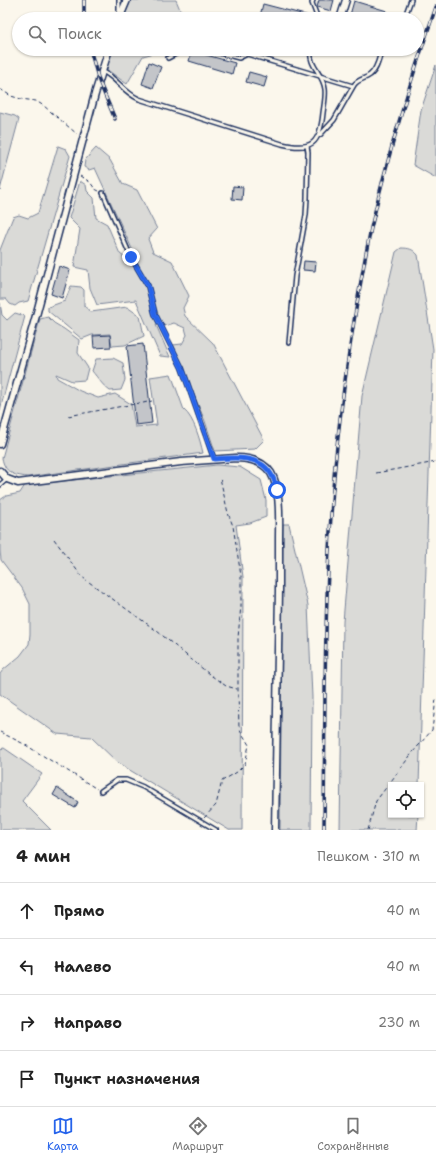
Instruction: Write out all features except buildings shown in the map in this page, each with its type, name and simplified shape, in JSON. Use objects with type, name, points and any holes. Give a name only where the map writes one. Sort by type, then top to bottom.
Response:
[{"type":"street","points":[[122,12],[127,0]]},
{"type":"street","points":[[342,12],[346,0]]},
{"type":"street","points":[[0,444],[107,56]]},
{"type":"street","points":[[0,471],[7,479],[18,483],[181,462],[245,458],[256,461],[271,473],[277,490],[279,572],[275,830]]},
{"type":"lane","points":[[119,0],[119,12]]},
{"type":"lane","points":[[313,0],[312,2],[316,12]]},
{"type":"lane","points":[[407,12],[411,0]]},
{"type":"lane","points":[[168,58],[172,56]]},
{"type":"lane","points":[[232,56],[240,58],[244,56]]},
{"type":"lane","points":[[254,56],[353,86]]},
{"type":"lane","points":[[310,56],[324,83],[325,93],[322,127],[317,138]]},
{"type":"lane","points":[[102,71],[107,73],[132,96],[139,99],[282,144],[300,147],[312,144],[334,120],[356,82],[370,75],[374,71],[379,56]]},
{"type":"lane","points":[[289,342],[295,276],[307,198],[307,146]]},
{"type":"lane","points":[[103,193],[131,257],[148,286],[155,314],[182,368],[214,459]]},
{"type":"lane","points":[[0,485],[7,479]]},
{"type":"lane","points":[[101,791],[117,780],[126,780],[143,787],[216,830]]},
{"type":"path","points":[[0,89],[11,96],[36,101],[44,106],[83,140]]},
{"type":"path","points":[[74,174],[90,182],[95,189],[103,193]]},
{"type":"path","points":[[143,403],[152,401]]},
{"type":"path","points":[[68,416],[140,403]]},
{"type":"path","points":[[376,472],[436,462]]},
{"type":"path","points":[[201,821],[216,805],[222,781],[237,772],[245,764],[249,745],[239,728],[238,638],[241,605],[241,576],[233,526],[228,513],[220,478]]},
{"type":"path","points":[[54,539],[82,577],[157,631],[209,674],[226,686],[238,690]]},
{"type":"path","points":[[368,830],[376,801],[413,752],[432,730],[436,699]]},
{"type":"path","points":[[0,732],[24,744],[101,791]]},
{"type":"shaded area","points":[[131,0],[176,0],[181,12],[126,12]]},
{"type":"shaded area","points":[[111,56],[143,56],[127,84],[106,69]]},
{"type":"shaded area","points":[[436,65],[436,178],[413,165],[421,110]]},
{"type":"shaded area","points":[[0,112],[15,116],[19,119],[0,190]]},
{"type":"shaded area","points":[[58,146],[66,149],[70,156],[28,301],[19,303],[15,306],[10,304],[6,299],[0,299],[0,250],[13,217],[19,215],[28,218],[38,213]]},
{"type":"shaded area","points":[[96,148],[110,160],[123,184],[137,190],[157,229],[148,239],[153,252],[172,261],[189,296],[183,308],[185,316],[213,343],[264,440],[255,449],[215,451],[205,421],[173,345],[182,344],[187,335],[185,328],[174,323],[165,326],[161,323],[156,325],[170,357],[160,356],[136,300],[97,305],[90,288],[88,270],[74,267],[80,229],[69,218],[80,181],[86,185],[87,191],[94,198],[96,218],[107,224],[120,254],[131,262],[133,251],[95,168],[89,170],[84,167],[85,160]]},
{"type":"shaded area","points":[[401,248],[406,248],[411,249],[418,255],[433,349],[419,782],[388,782],[388,818],[418,818],[417,830],[340,830],[343,622],[362,396],[396,252]]},
{"type":"shaded area","points":[[71,286],[81,287],[84,290],[84,306],[91,312],[127,307],[140,316],[144,336],[125,345],[112,346],[110,334],[92,335],[82,339],[48,311],[48,307],[65,301]]},
{"type":"shaded area","points":[[0,303],[2,315],[7,320],[15,313],[25,316],[0,410]]},
{"type":"shaded area","points":[[48,317],[54,323],[79,340],[78,353],[88,368],[85,380],[72,381],[56,374],[57,378],[80,391],[98,398],[115,394],[131,404],[135,427],[157,425],[150,377],[171,374],[184,410],[191,418],[196,430],[203,453],[27,477],[10,472],[5,467],[2,458],[40,319]]},
{"type":"shaded area","points":[[113,358],[123,363],[125,380],[121,390],[110,391],[102,384],[92,371],[96,359]]},
{"type":"shaded area","points":[[217,465],[240,467],[261,480],[266,500],[266,517],[250,523],[236,525],[243,577],[242,830],[229,830],[118,763],[91,737],[57,734],[0,694],[0,674],[20,656],[29,644],[30,604],[22,588],[1,560],[0,500],[6,496],[20,493],[25,485]]},
{"type":"shaded area","points":[[283,524],[289,524],[308,605],[312,697],[311,830],[280,830]]},
{"type":"shaded area","points":[[4,748],[42,774],[22,801],[51,830],[0,830],[0,749]]},
{"type":"railway","points":[[84,0],[84,12]]},
{"type":"railway","points":[[424,43],[436,7]]},
{"type":"railway","points":[[92,56],[99,81],[115,119]]},
{"type":"railway","points":[[324,830],[325,681],[328,569],[334,477],[343,396],[355,315],[371,228],[400,117],[420,56]]},
{"type":"route","points":[[131,257],[148,286],[155,314],[182,368],[214,459],[245,458],[256,461],[262,464],[271,473],[277,490]]}]
